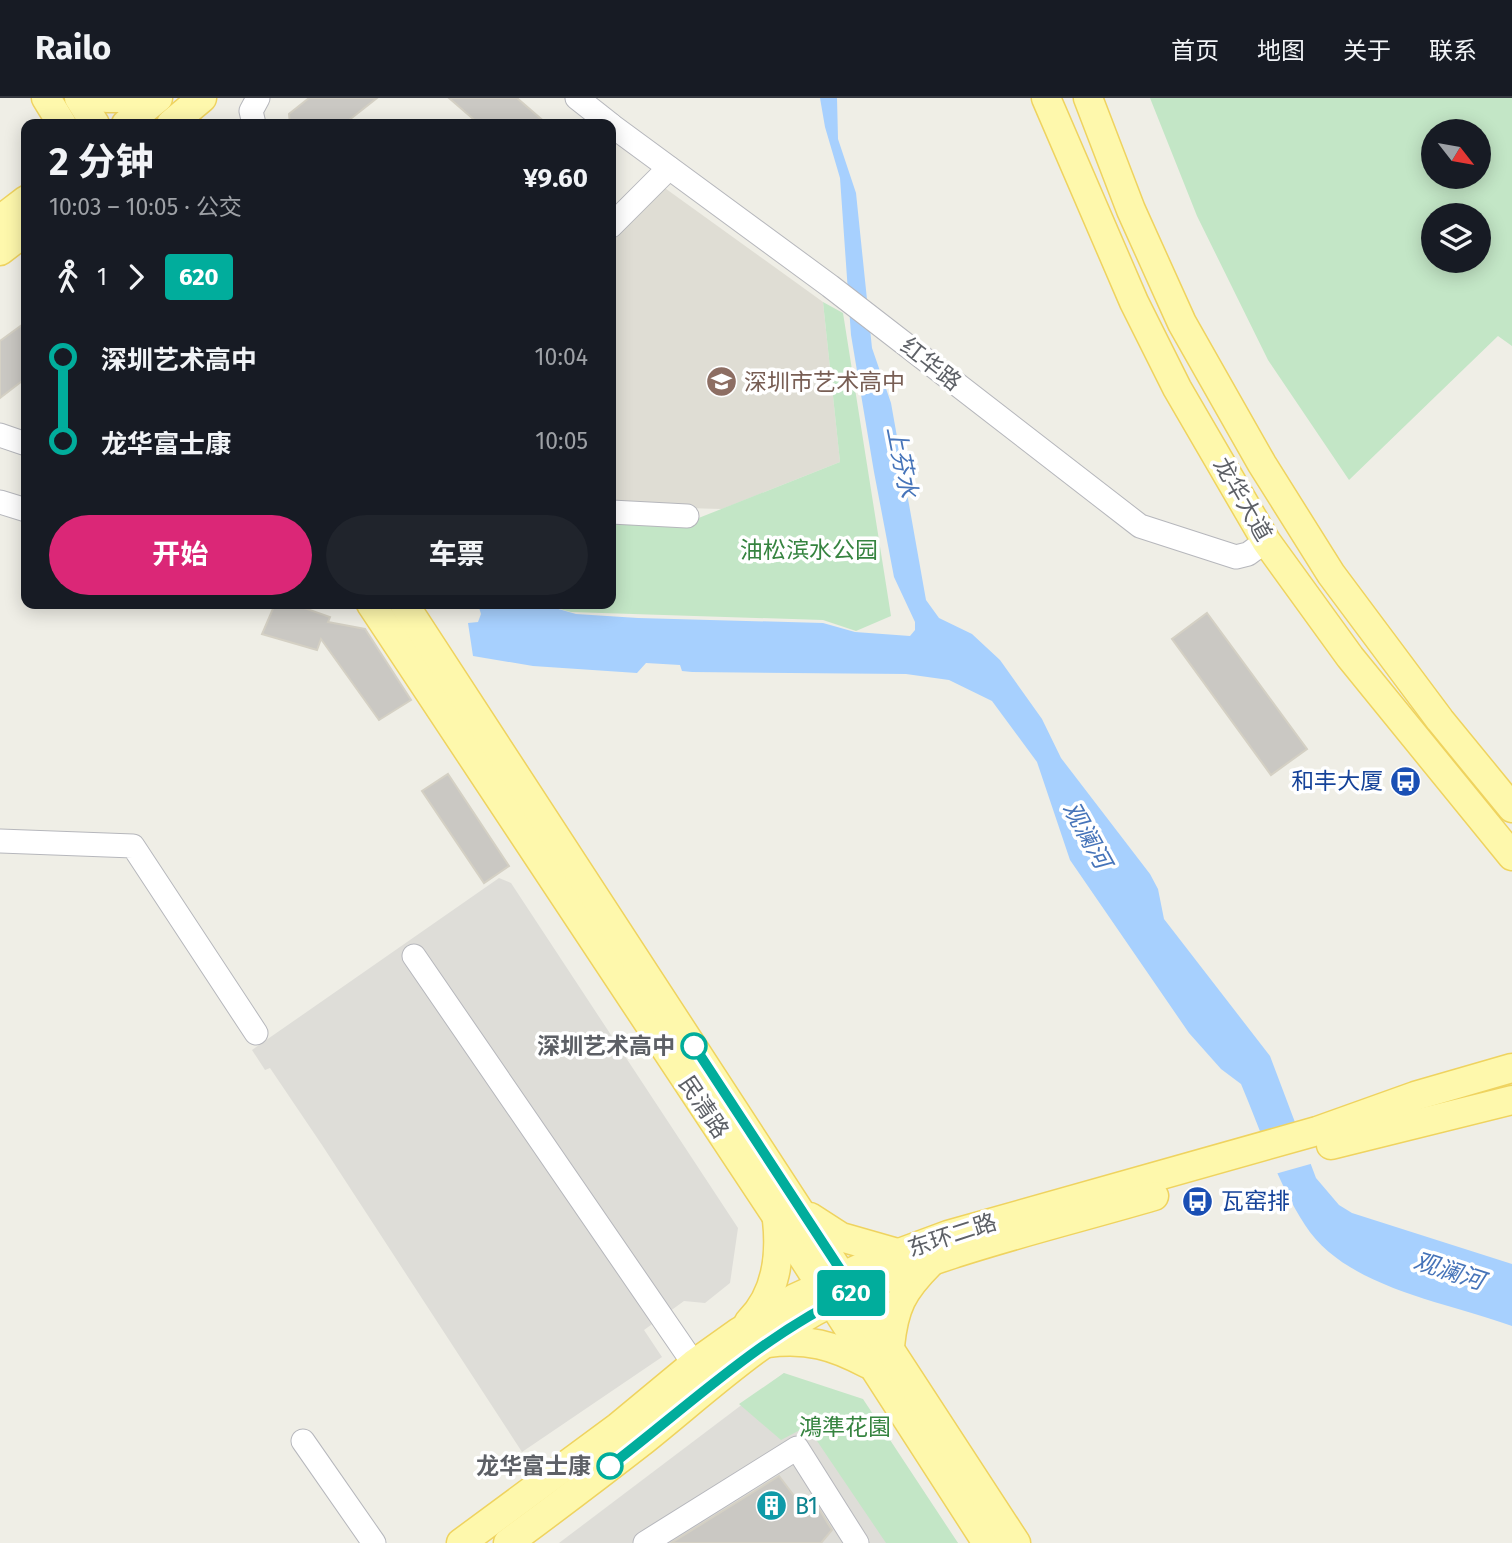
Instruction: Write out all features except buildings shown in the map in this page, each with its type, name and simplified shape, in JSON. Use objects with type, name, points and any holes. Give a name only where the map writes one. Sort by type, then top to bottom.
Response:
[{"type":"main road","points":[[46,98],[59,119]]},
{"type":"main road","points":[[79,98],[92,119]]},
{"type":"main road","points":[[107,98],[140,107]]},
{"type":"main road","name":"龙华大道","points":[[1046,98],[1134,302],[1177,388],[1266,541],[1350,657],[1512,856]]},
{"type":"main road","name":"龙华大道","points":[[1088,98],[1131,210],[1182,323],[1262,464],[1345,594],[1512,808]]},
{"type":"main road","points":[[12,237],[21,214]]},
{"type":"main road","name":"民清路","points":[[374,609],[789,1213]]},
{"type":"main road","name":"民清路","points":[[407,609],[879,1355],[987,1543]]},
{"type":"main road","name":"东环二路","points":[[1319,1139],[1415,1096],[1512,1068]]},
{"type":"main road","name":"东环二路","points":[[838,1289],[897,1253],[948,1234],[1238,1162],[1319,1139],[1512,1100]]},
{"type":"main road","name":"东环二路","points":[[508,1543],[795,1298],[838,1289],[932,1261],[1238,1162]]},
{"type":"main road","points":[[897,1253],[841,1237],[789,1213],[773,1280],[751,1338],[804,1340],[879,1355],[906,1287],[932,1261]]},
{"type":"main road","name":"东环二路","points":[[461,1543],[618,1427],[694,1364],[751,1338]]},
{"type":"main road","name":"民清路","points":[[879,1355],[1016,1543]]},
{"type":"street","points":[[253,119],[251,111],[258,98]]},
{"type":"street","name":"红华路","points":[[577,98],[603,119]]},
{"type":"street","name":"红华路","points":[[616,129],[883,326],[1140,526],[1236,556],[1248,554],[1266,541]]},
{"type":"street","points":[[616,221],[669,169]]},
{"type":"street","points":[[0,435],[21,442]]},
{"type":"street","points":[[0,502],[21,508]]},
{"type":"street","points":[[616,512],[687,516]]},
{"type":"street","points":[[0,841],[125,844],[139,851],[256,1033]]},
{"type":"street","points":[[414,956],[694,1364]]},
{"type":"street","points":[[303,1441],[374,1543]]},
{"type":"street","points":[[645,1543],[797,1448],[857,1543]]},
{"type":"shaded area","name":"深圳市艺术高中","points":[[662,186],[823,302],[840,462],[722,509],[616,506],[616,237]]},
{"type":"shaded area","points":[[499,878],[511,883],[738,1228],[730,1283],[705,1303],[684,1301],[644,1330],[662,1357],[522,1452],[322,1145],[270,1068],[265,1070],[252,1050]]},
{"type":"shaded area","points":[[784,1373],[958,1543],[559,1543]]},
{"type":"green space","points":[[1150,98],[1512,98],[1512,346],[1498,336],[1349,480],[1268,360],[1197,216]]},
{"type":"green space","name":"油松滨水公园","points":[[823,302],[843,313],[891,616],[856,631],[823,620],[571,612],[560,609],[616,609],[616,518],[691,521],[840,462]]},
{"type":"green space","name":"鴻準花園","points":[[784,1373],[863,1399],[958,1543],[886,1543],[815,1438],[802,1429],[781,1440],[739,1404]]},
{"type":"water","name":"观澜河","points":[[820,98],[837,98],[838,139],[856,193],[872,348],[891,403],[926,600],[939,618],[972,634],[1000,660],[1042,719],[1061,758],[1150,874],[1158,889],[1164,919],[1270,1056],[1316,1178],[1339,1205],[1352,1213],[1512,1264],[1512,1326],[1428,1300],[1371,1278],[1345,1264],[1323,1246],[1305,1225],[1270,1156],[1241,1084],[1221,1069],[1189,1033],[1070,860],[1037,762],[992,701],[949,680],[906,674],[692,672],[682,671],[680,665],[646,663],[637,673],[533,666],[473,656],[468,623],[478,622],[480,609],[558,609],[576,614],[638,618],[823,623],[855,632],[910,636],[915,630],[915,622],[894,577],[874,472],[851,335],[840,178],[825,127]]},
{"type":"pier","points":[[148,98],[220,98],[232,113],[225,119],[164,119]]},
{"type":"pier","points":[[1299,1122],[1314,1163],[1275,1174],[1258,1133]]},
{"type":"bus line","name":"620","points":[[610,1466],[646,1439],[708,1384],[785,1328],[855,1292],[694,1046]]},
{"type":"place","name":"深圳市艺术高中","points":[[721,382]]},
{"type":"place","name":"和丰大厦","points":[[1406,781]]},
{"type":"place","name":"深圳艺术高中","points":[[694,1046]]},
{"type":"place","name":"瓦窑排","points":[[1198,1201]]},
{"type":"place","name":"龙华富士康","points":[[610,1466]]},
{"type":"place","name":"B1","points":[[772,1506]]},
{"type":"water label","name":"上芬水","points":[[902,462]]}]
